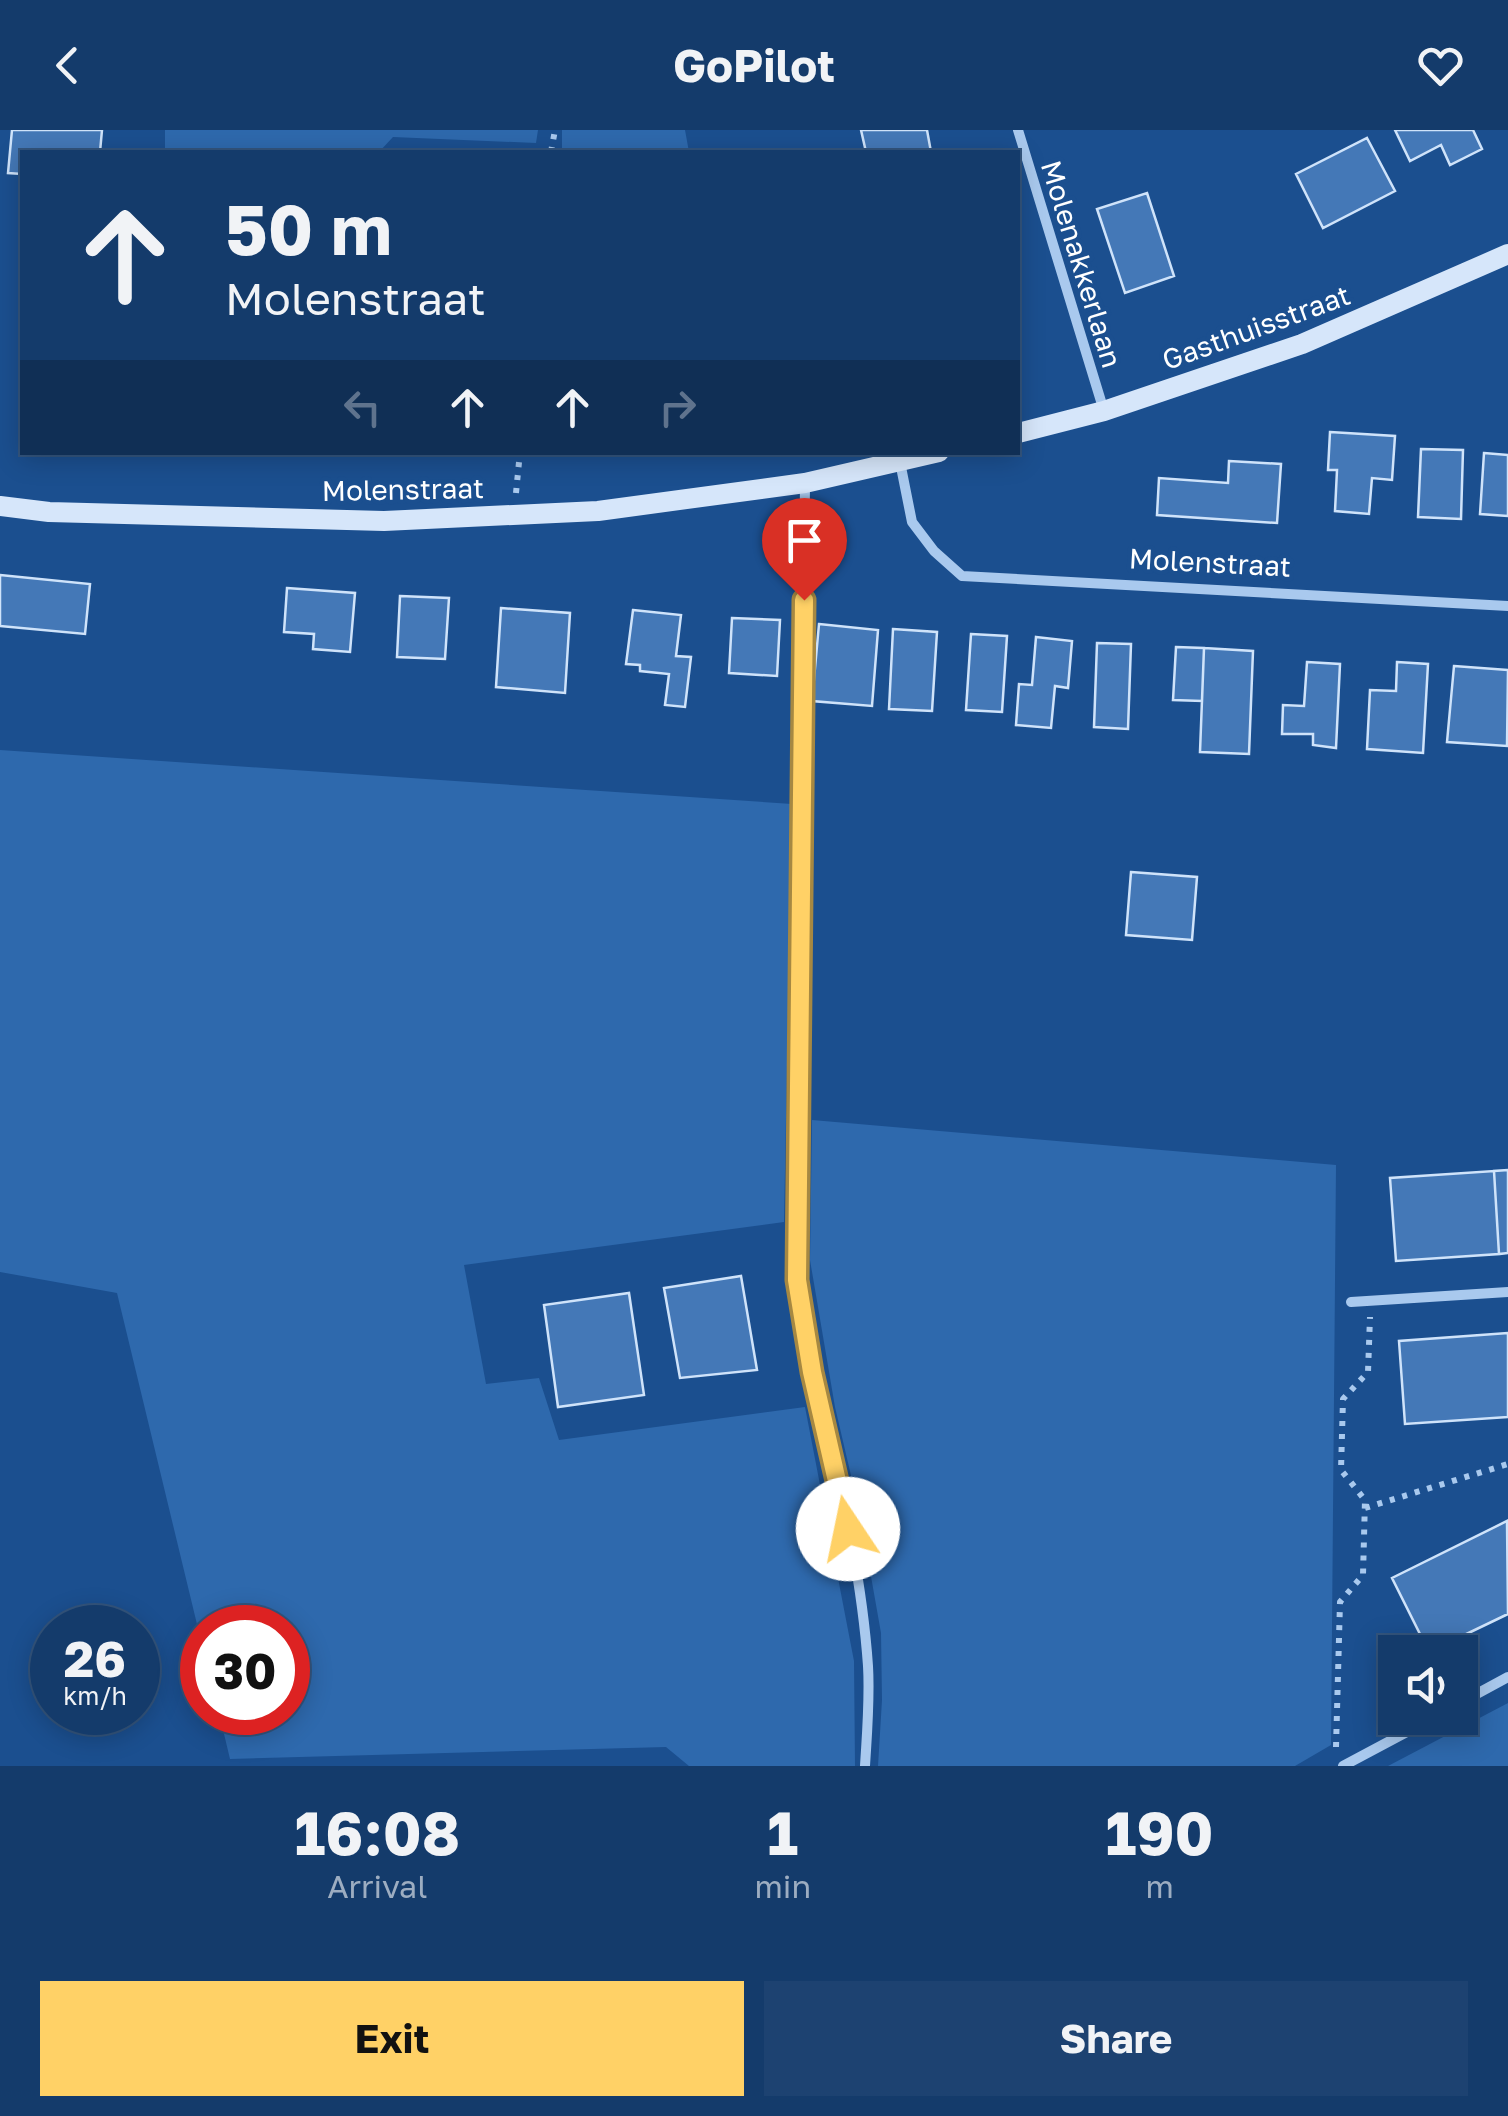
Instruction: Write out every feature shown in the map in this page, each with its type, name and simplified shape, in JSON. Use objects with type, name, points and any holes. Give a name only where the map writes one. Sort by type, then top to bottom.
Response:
[{"type":"main road","name":"Gasthuisstraat","points":[[1020,433],[1104,412],[1302,344],[1508,254]]},
{"type":"main road","points":[[900,462],[927,455]]},
{"type":"main road","name":"Molenstraat","points":[[0,506],[49,512],[384,520],[598,511],[805,483],[900,462]]},
{"type":"street","name":"Molenakkerlaan","points":[[1018,130],[1104,412]]},
{"type":"street","name":"Molenstraat","points":[[900,462],[912,522],[934,551],[962,576],[1508,606]]},
{"type":"street","points":[[805,483],[797,1280],[812,1372],[843,1494],[860,1598],[868,1668],[865,1766]]},
{"type":"street","points":[[1351,1302],[1508,1292]]},
{"type":"street","points":[[1478,1693],[1508,1677]]},
{"type":"street","points":[[1339,1766],[1400,1735]]},
{"type":"path","points":[[514,514],[520,455]]},
{"type":"path","points":[[1339,1766],[1340,1602],[1363,1575],[1365,1508],[1365,1500],[1341,1470],[1343,1399],[1368,1372],[1371,1301]]},
{"type":"path","points":[[1365,1508],[1508,1464]]},
{"type":"shaded area","points":[[165,130],[538,130],[536,143],[393,137],[381,150],[165,150]]},
{"type":"shaded area","points":[[562,130],[685,130],[689,150],[562,150]]},
{"type":"shaded area","points":[[0,750],[792,804],[784,1222],[464,1265],[486,1384],[539,1378],[559,1440],[805,1407],[854,1661],[855,1766],[689,1766],[666,1747],[230,1759],[224,1735],[310,1735],[310,1605],[192,1605],[117,1293],[0,1272]]},
{"type":"shaded area","points":[[812,1120],[1336,1165],[1331,1745],[1295,1766],[878,1766],[881,1633],[810,1260]]},
{"type":"shaded area","points":[[1508,1703],[1508,1766],[1388,1766],[1447,1735],[1478,1735],[1478,1719]]},
{"type":"building","points":[[12,130],[102,130],[100,150],[20,150],[20,174],[8,173]]},
{"type":"building","points":[[861,130],[927,130],[931,150],[866,150]]},
{"type":"building","points":[[1395,130],[1473,130],[1482,149],[1450,165],[1441,145],[1410,161]]},
{"type":"building","points":[[1367,138],[1395,191],[1323,228],[1296,174]]},
{"type":"building","points":[[1147,193],[1174,276],[1125,293],[1097,209]]},
{"type":"building","points":[[1330,432],[1395,436],[1392,480],[1372,478],[1369,514],[1335,511],[1337,470],[1328,470]]},
{"type":"building","points":[[1421,449],[1463,450],[1461,519],[1418,517]]},
{"type":"building","points":[[1484,453],[1508,455],[1508,516],[1480,514]]},
{"type":"building","points":[[1229,461],[1281,464],[1277,523],[1157,515],[1159,478],[1228,483]]},
{"type":"building","points":[[0,575],[90,584],[85,634],[0,626]]},
{"type":"building","points":[[287,588],[355,593],[350,652],[313,649],[314,634],[284,632]]},
{"type":"building","points":[[400,596],[449,598],[445,659],[397,657]]},
{"type":"building","points":[[501,608],[570,613],[565,693],[496,687]]},
{"type":"building","points":[[633,610],[681,615],[676,656],[691,657],[685,707],[665,705],[669,674],[640,671],[640,665],[626,664]]},
{"type":"building","points":[[732,618],[780,620],[777,676],[729,673]]},
{"type":"building","points":[[819,624],[878,630],[872,706],[812,701]]},
{"type":"building","points":[[893,629],[937,632],[932,711],[889,709]]},
{"type":"building","points":[[971,634],[1007,636],[1002,712],[966,710]]},
{"type":"building","points":[[1036,637],[1072,641],[1068,688],[1055,686],[1051,728],[1016,725],[1019,684],[1032,685]]},
{"type":"building","points":[[1097,643],[1131,644],[1128,729],[1094,727]]},
{"type":"building","points":[[1176,647],[1204,648],[1202,701],[1173,700]]},
{"type":"building","points":[[1204,648],[1253,651],[1249,754],[1200,752]]},
{"type":"building","points":[[1307,662],[1340,664],[1336,748],[1313,745],[1313,734],[1282,734],[1283,705],[1304,706]]},
{"type":"building","points":[[1397,662],[1428,664],[1423,753],[1367,749],[1370,690],[1396,691]]},
{"type":"building","points":[[1454,666],[1508,670],[1507,746],[1447,742]]},
{"type":"building","points":[[1131,872],[1197,877],[1192,940],[1126,935]]},
{"type":"building","points":[[1508,1170],[1508,1253],[1499,1254],[1494,1171]]},
{"type":"building","points":[[1494,1171],[1499,1254],[1396,1261],[1390,1178]]},
{"type":"building","points":[[741,1276],[757,1370],[680,1378],[664,1288]]},
{"type":"building","points":[[629,1293],[644,1395],[558,1407],[544,1305]]},
{"type":"building","points":[[1508,1333],[1508,1417],[1405,1424],[1399,1341]]},
{"type":"building","points":[[1507,1521],[1508,1614],[1464,1635],[1420,1635],[1392,1578]]},
{"type":"route","points":[[804,600],[797,1280],[812,1372],[848,1529]]}]
